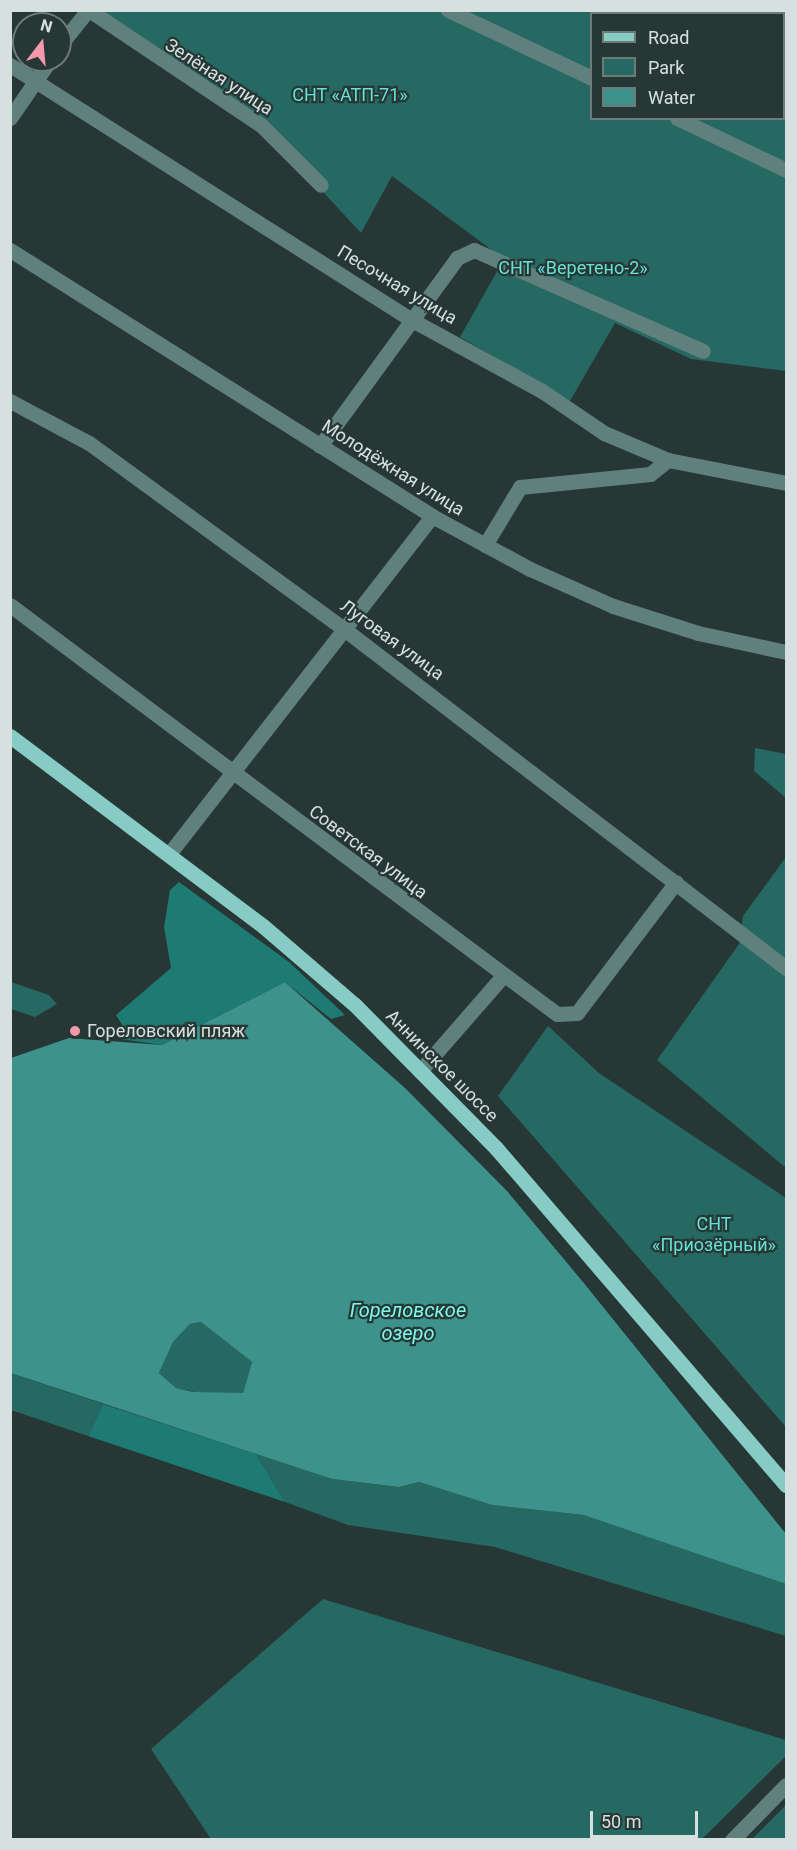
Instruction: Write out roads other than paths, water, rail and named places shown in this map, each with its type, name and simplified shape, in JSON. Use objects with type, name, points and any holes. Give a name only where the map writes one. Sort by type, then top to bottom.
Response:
[{"type":"main road","name":"Аннинское шоссе","points":[[10,736],[169,854],[355,1005],[496,1148],[786,1485]]},
{"type":"street","points":[[72,30],[88,10]]},
{"type":"street","name":"Зелёная улица","points":[[88,10],[262,126],[321,185]]},
{"type":"street","points":[[448,10],[590,78]]},
{"type":"street","name":"Песочная улица","points":[[10,65],[410,319],[542,391],[603,433],[668,460],[786,483]]},
{"type":"street","points":[[10,118],[41,72]]},
{"type":"street","points":[[681,120],[786,170]]},
{"type":"street","name":"Молодёжная улица","points":[[10,250],[432,516],[484,545],[613,606],[698,633],[786,652]]},
{"type":"street","points":[[320,446],[410,319],[457,258],[474,250],[703,351]]},
{"type":"street","name":"Луговая улица","points":[[10,401],[89,443],[344,629],[786,968]]},
{"type":"street","points":[[484,545],[520,487],[650,474],[668,460]]},
{"type":"street","points":[[169,854],[432,516]]},
{"type":"street","name":"Советская улица","points":[[10,605],[502,977],[557,1014],[577,1013],[676,882]]},
{"type":"street","points":[[420,1071],[502,977]]},
{"type":"street","points":[[732,1839],[786,1785]]},
{"type":"water","name":"Гореловское озеро","points":[[285,982],[405,1088],[507,1191],[583,1282],[786,1534],[786,1584],[584,1515],[492,1505],[419,1482],[399,1487],[332,1479],[11,1373],[11,1058],[69,1038],[162,1045]],"holes":[[[201,1322],[252,1362],[243,1393],[193,1392],[176,1388],[159,1373],[173,1342],[190,1324]]]},
{"type":"place","name":"Гореловский пляж","points":[[75,1031]]},
{"type":"park label","name":"СНТ «АТП-71»","points":[[350,95]]},
{"type":"park label","name":"СНТ «Веретено-2»","points":[[573,268]]},
{"type":"park label","name":"СНТ «Приозёрный»","points":[[714,1235]]}]
